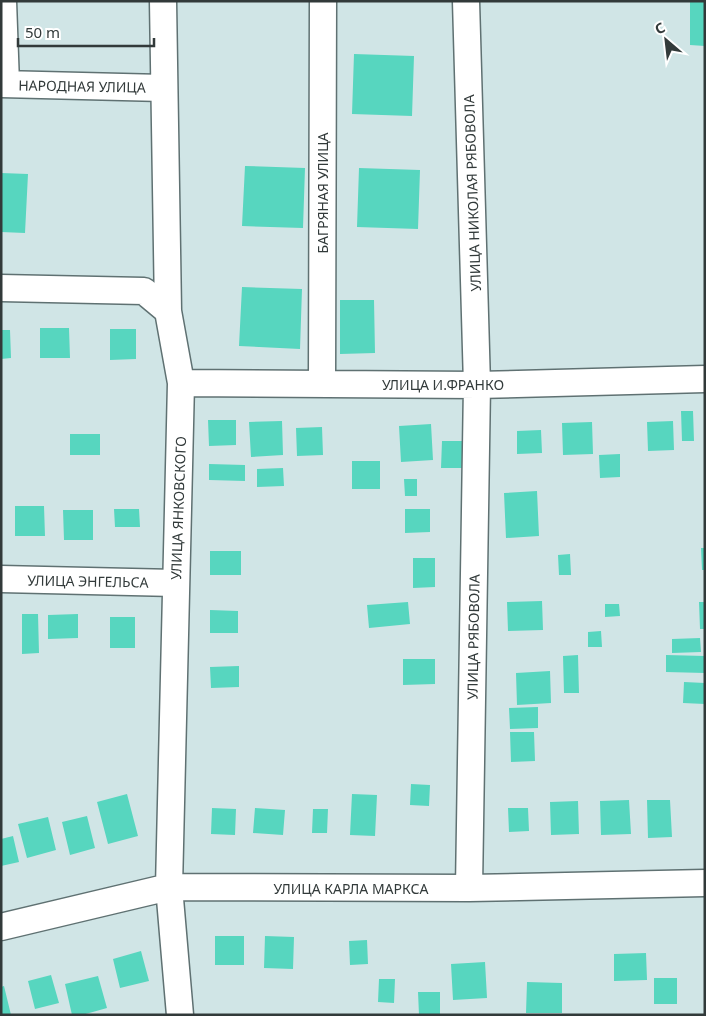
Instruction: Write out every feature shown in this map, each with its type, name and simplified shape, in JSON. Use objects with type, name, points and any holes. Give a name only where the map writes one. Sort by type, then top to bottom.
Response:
[{"type":"street","points":[[3,1],[3,84]]},
{"type":"street","name":"УЛИЦА ЯНКОВСКОГО","points":[[163,1],[168,311],[181,383],[169,888],[180,1015]]},
{"type":"street","name":"БАГРЯНАЯ УЛИЦА","points":[[322,1],[322,384]]},
{"type":"street","name":"УЛИЦА НИКОЛАЯ РЯБОВОЛА","points":[[466,1],[477,385]]},
{"type":"street","name":"НАРОДНАЯ УЛИЦА","points":[[3,84],[163,88]]},
{"type":"street","points":[[1,288],[144,291],[168,311]]},
{"type":"street","name":"УЛИЦА И.ФРАНКО","points":[[181,383],[477,385],[705,380]]},
{"type":"street","name":"УЛИЦА РЯБОВОЛА","points":[[469,888],[477,385]]},
{"type":"street","name":"УЛИЦА ЭНГЕЛЬСА","points":[[1,579],[175,583]]},
{"type":"street","name":"УЛИЦА КАРЛА МАРКСА","points":[[1,927],[169,888],[469,888],[705,883]]},
{"type":"building","points":[[690,1],[705,1],[705,46],[690,45]]},
{"type":"building","points":[[354,54],[414,56],[412,116],[352,114]]},
{"type":"building","points":[[245,166],[305,168],[303,228],[242,226]]},
{"type":"building","points":[[359,168],[420,170],[418,229],[357,227]]},
{"type":"building","points":[[1,173],[28,174],[25,233],[1,232]]},
{"type":"building","points":[[242,287],[302,289],[300,349],[239,346]]},
{"type":"building","points":[[340,300],[374,300],[375,353],[340,354]]},
{"type":"building","points":[[40,328],[69,328],[70,358],[40,358]]},
{"type":"building","points":[[110,329],[136,329],[136,359],[110,360]]},
{"type":"building","points":[[1,330],[10,330],[11,358],[1,359]]},
{"type":"building","points":[[681,411],[693,411],[694,441],[682,441]]},
{"type":"building","points":[[208,420],[236,420],[236,445],[209,446]]},
{"type":"building","points":[[282,421],[283,455],[251,457],[249,422]]},
{"type":"building","points":[[673,421],[674,450],[648,451],[647,422]]},
{"type":"building","points":[[592,422],[593,454],[563,455],[562,423]]},
{"type":"building","points":[[431,424],[433,460],[401,462],[399,426]]},
{"type":"building","points":[[322,427],[323,455],[297,456],[296,428]]},
{"type":"building","points":[[541,430],[542,453],[517,454],[517,431]]},
{"type":"building","points":[[70,434],[100,434],[100,455],[70,455]]},
{"type":"building","points":[[442,441],[469,441],[469,468],[441,468]]},
{"type":"building","points":[[620,454],[620,477],[600,478],[599,455]]},
{"type":"building","points":[[352,461],[380,461],[380,489],[352,489]]},
{"type":"building","points":[[209,464],[245,465],[245,481],[209,480]]},
{"type":"building","points":[[283,468],[284,486],[257,487],[257,469]]},
{"type":"building","points":[[404,479],[417,479],[417,496],[405,496]]},
{"type":"building","points":[[537,491],[539,536],[506,538],[504,493]]},
{"type":"building","points":[[15,506],[44,506],[45,536],[15,536]]},
{"type":"building","points":[[114,509],[139,509],[140,527],[115,527]]},
{"type":"building","points":[[405,509],[430,509],[430,532],[405,533]]},
{"type":"building","points":[[63,510],[93,510],[93,540],[64,540]]},
{"type":"building","points":[[701,548],[705,548],[705,570],[702,570]]},
{"type":"building","points":[[210,551],[241,551],[241,575],[210,575]]},
{"type":"building","points":[[570,554],[571,575],[559,575],[558,555]]},
{"type":"building","points":[[413,558],[435,558],[435,587],[413,588]]},
{"type":"building","points":[[542,601],[543,630],[508,631],[507,602]]},
{"type":"building","points":[[408,602],[410,624],[369,628],[367,605]]},
{"type":"building","points":[[699,602],[705,602],[705,629],[700,629]]},
{"type":"building","points":[[605,604],[619,604],[620,616],[605,617]]},
{"type":"building","points":[[210,610],[238,611],[238,633],[210,633]]},
{"type":"building","points":[[22,614],[38,614],[39,653],[22,654]]},
{"type":"building","points":[[78,614],[78,638],[48,639],[48,615]]},
{"type":"building","points":[[110,617],[135,617],[135,648],[110,648]]},
{"type":"building","points":[[601,631],[602,647],[588,647],[588,632]]},
{"type":"building","points":[[700,638],[701,652],[672,653],[672,639]]},
{"type":"building","points":[[578,655],[579,693],[564,693],[563,656]]},
{"type":"building","points":[[666,655],[705,656],[705,673],[666,672]]},
{"type":"building","points":[[403,659],[435,659],[435,684],[403,685]]},
{"type":"building","points":[[239,666],[239,687],[211,688],[210,667]]},
{"type":"building","points":[[550,671],[551,703],[517,705],[516,673]]},
{"type":"building","points":[[684,682],[705,683],[705,704],[683,703]]},
{"type":"building","points":[[538,707],[538,728],[510,729],[509,708]]},
{"type":"building","points":[[510,732],[534,732],[535,761],[511,762]]},
{"type":"building","points":[[411,784],[430,785],[429,806],[410,805]]},
{"type":"building","points":[[127,794],[138,836],[108,844],[97,802]]},
{"type":"building","points":[[352,794],[377,795],[375,836],[350,835]]},
{"type":"building","points":[[629,800],[631,834],[601,835],[600,801]]},
{"type":"building","points":[[647,800],[670,800],[672,837],[648,838]]},
{"type":"building","points":[[578,801],[579,834],[551,835],[550,802]]},
{"type":"building","points":[[212,808],[236,809],[235,835],[211,834]]},
{"type":"building","points":[[255,808],[285,810],[283,835],[253,833]]},
{"type":"building","points":[[508,808],[528,808],[529,831],[509,832]]},
{"type":"building","points":[[313,809],[328,809],[327,833],[312,833]]},
{"type":"building","points":[[87,816],[95,848],[70,855],[62,822]]},
{"type":"building","points":[[48,817],[56,850],[27,858],[18,824]]},
{"type":"building","points":[[13,836],[19,862],[1,866],[1,839]]},
{"type":"building","points":[[215,936],[244,936],[244,965],[215,965]]},
{"type":"building","points":[[265,936],[294,937],[293,969],[264,968]]},
{"type":"building","points":[[367,940],[368,964],[350,965],[349,941]]},
{"type":"building","points":[[141,951],[149,981],[120,988],[113,959]]},
{"type":"building","points":[[646,953],[647,980],[614,981],[614,954]]},
{"type":"building","points":[[485,962],[487,998],[453,1000],[451,964]]},
{"type":"building","points":[[51,975],[59,1003],[35,1009],[28,981]]},
{"type":"building","points":[[98,976],[107,1008],[82,1015],[72,1015],[65,984]]},
{"type":"building","points":[[654,978],[677,978],[677,1004],[654,1004]]},
{"type":"building","points":[[379,979],[395,979],[394,1003],[378,1002]]},
{"type":"building","points":[[527,982],[562,983],[562,1013],[526,1013]]},
{"type":"building","points":[[4,986],[11,1015],[1,1015],[1,987]]},
{"type":"building","points":[[418,992],[440,992],[440,1015],[419,1015]]}]
